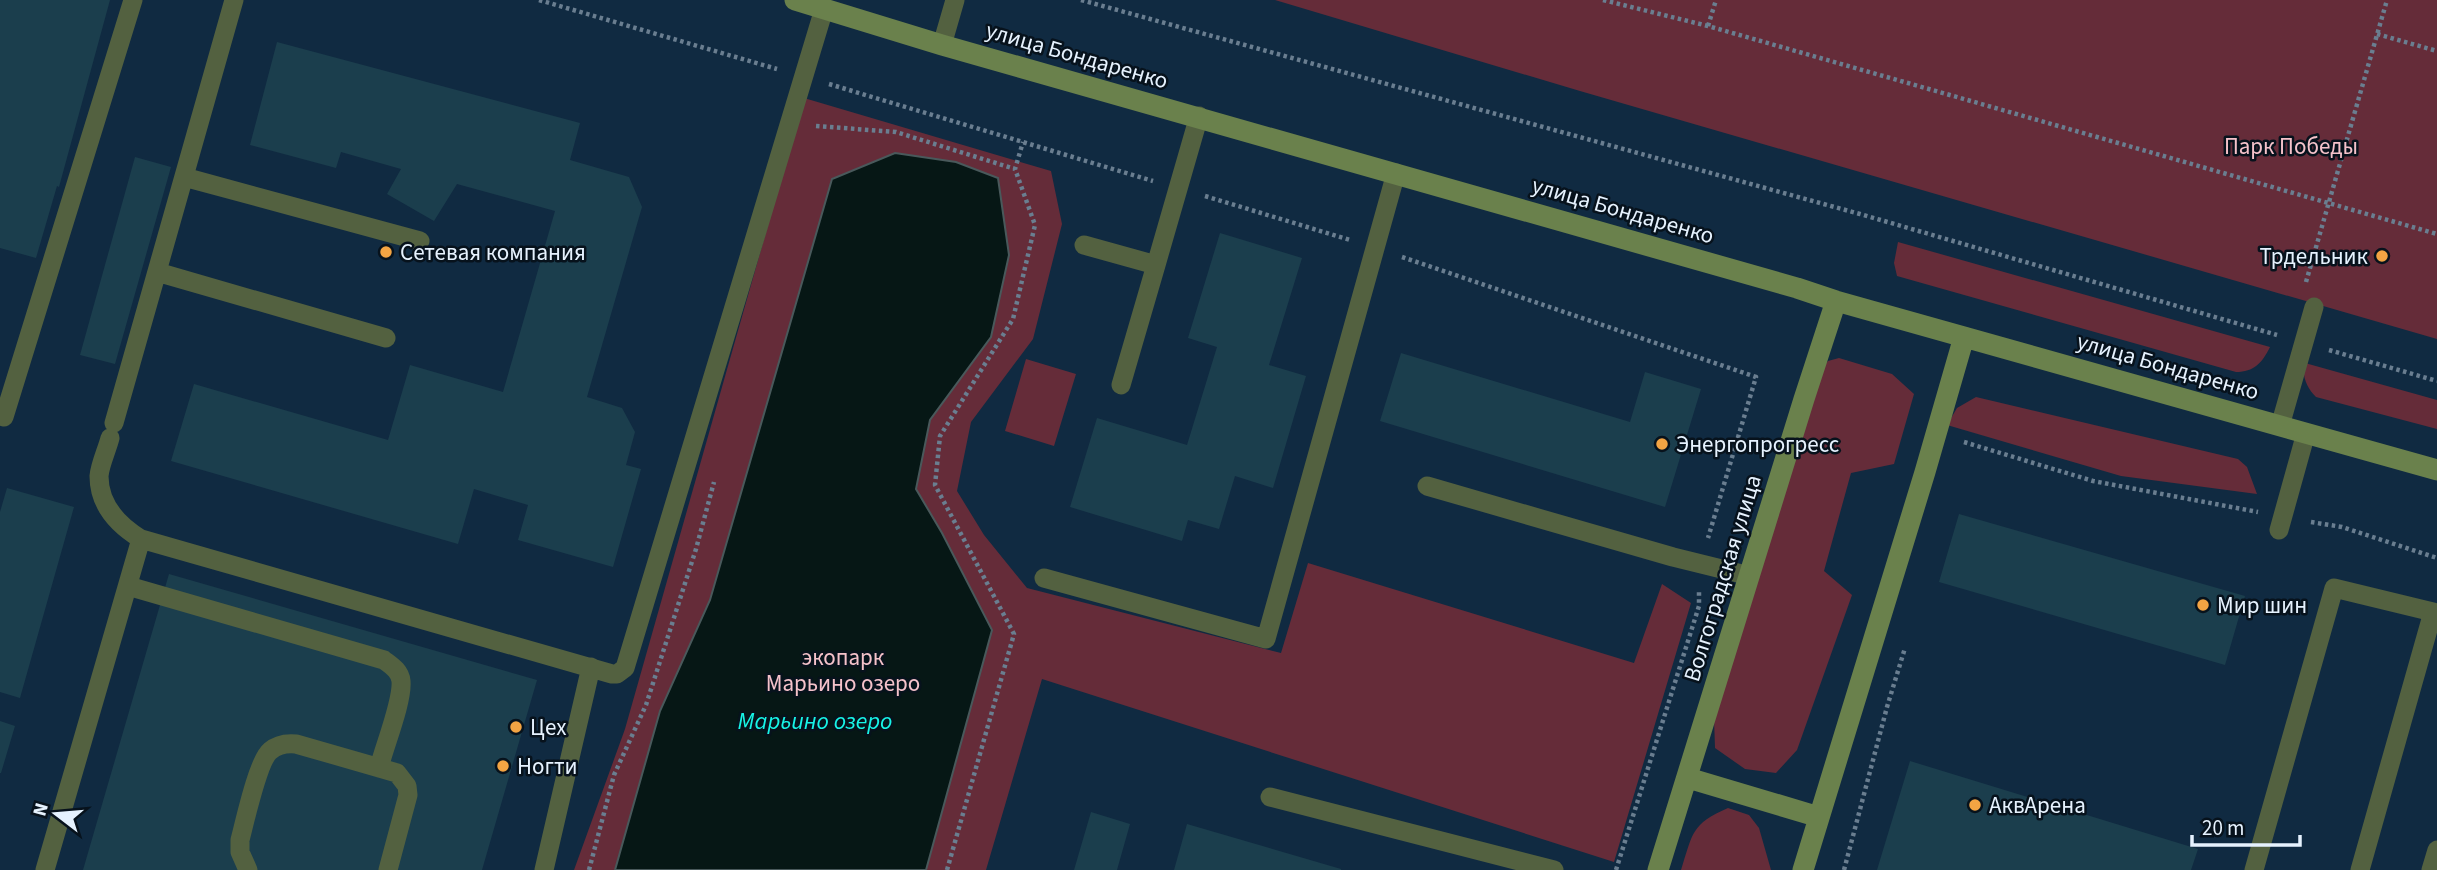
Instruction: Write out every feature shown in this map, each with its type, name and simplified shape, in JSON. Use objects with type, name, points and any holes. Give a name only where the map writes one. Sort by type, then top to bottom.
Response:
[{"type":"street","name":"улица Бондаренко","points":[[795,0],[942,45],[1199,116],[1836,301],[2437,470]]},
{"type":"street","name":"Волгоградская улица","points":[[1658,870],[1836,301]]},
{"type":"street","points":[[1803,870],[1964,337]]},
{"type":"street","points":[[1688,778],[1819,817]]},
{"type":"lane","points":[[0,416],[4,417],[133,0]]},
{"type":"lane","points":[[234,0],[99,475],[103,498],[110,513],[123,528],[141,539],[612,674],[625,668],[824,9]]},
{"type":"lane","points":[[942,45],[954,0]]},
{"type":"lane","points":[[1121,385],[1199,116]]},
{"type":"lane","points":[[1044,578],[1266,639],[1396,173]]},
{"type":"lane","points":[[184,177],[420,241]]},
{"type":"lane","points":[[1084,245],[1156,265]]},
{"type":"lane","points":[[157,272],[386,338]]},
{"type":"lane","points":[[2280,426],[2304,343],[2309,298]]},
{"type":"lane","points":[[2280,523],[2306,433]]},
{"type":"lane","points":[[1427,486],[1750,576]]},
{"type":"lane","points":[[45,870],[141,539]]},
{"type":"lane","points":[[128,586],[384,660],[395,667],[401,679],[400,692],[379,768]]},
{"type":"lane","points":[[2254,870],[2334,588],[2433,612],[2360,870]]},
{"type":"lane","points":[[544,870],[591,667]]},
{"type":"lane","points":[[248,870],[240,852],[240,839],[268,752],[285,743],[397,773],[407,786],[408,795],[388,870]]},
{"type":"lane","points":[[1270,797],[1554,870]]},
{"type":"lane","points":[[2431,870],[2437,850]]},
{"type":"path","points":[[1082,0],[1860,214],[2437,381]]},
{"type":"path","points":[[1603,0],[1707,26],[2437,234]]},
{"type":"path","points":[[1707,26],[1716,0]]},
{"type":"path","points":[[2309,298],[2329,204],[2387,0]]},
{"type":"path","points":[[2377,34],[2437,51]]},
{"type":"path","points":[[809,125],[895,132],[1015,169]]},
{"type":"path","points":[[947,870],[1014,634],[936,485],[940,436],[1013,319],[1035,225],[1015,169],[1023,142]]},
{"type":"path","points":[[1616,870],[1699,606],[1700,563],[1756,377]]},
{"type":"path","points":[[1963,442],[2093,481],[2280,523],[2342,527],[2437,558]]},
{"type":"path","points":[[1844,870],[1905,648]]},
{"type":"green space","name":"Парк Победы","points":[[1275,0],[2437,0],[2437,339],[1580,91]]},
{"type":"green space","name":"экопарк Марьино озеро","points":[[804,98],[1051,171],[1062,224],[1033,339],[971,422],[957,491],[984,535],[1027,588],[1281,653],[1308,563],[1634,663],[1662,584],[1691,603],[1614,862],[1042,679],[986,870],[574,870],[625,729]]},
{"type":"green space","points":[[1898,242],[2270,347],[2257,366],[2236,372],[1897,276],[1894,263]]},
{"type":"green space","points":[[1839,358],[1892,374],[1914,394],[1894,464],[1851,473],[1824,571],[1852,595],[1797,750],[1776,773],[1745,769],[1715,748],[1714,718],[1818,373],[1828,361]]},
{"type":"green space","points":[[1026,359],[1076,374],[1054,446],[1005,431]]},
{"type":"green space","points":[[2305,363],[2437,400],[2437,429],[2316,397],[2306,381]]},
{"type":"green space","points":[[1976,397],[2238,459],[2247,467],[2257,494],[2121,476],[1947,425],[1957,408]]},
{"type":"green space","points":[[1728,808],[1749,815],[1759,828],[1771,870],[1681,870],[1695,831],[1707,819]]},
{"type":"water","name":"Марьино озеро","points":[[895,153],[956,162],[998,178],[1009,255],[991,337],[930,420],[916,489],[992,630],[926,870],[615,870],[660,711],[710,600],[832,179]]},
{"type":"building","points":[[0,0],[110,0],[59,187],[57,186],[36,258],[0,248]]},
{"type":"building","points":[[277,42],[580,123],[570,160],[629,177],[642,207],[587,397],[622,408],[635,432],[626,465],[641,469],[613,567],[518,540],[528,505],[474,489],[458,544],[171,461],[194,384],[388,440],[410,365],[503,392],[555,211],[457,184],[434,221],[387,194],[401,169],[341,152],[336,168],[250,145]]},
{"type":"building","points":[[135,157],[171,167],[115,364],[80,355]]},
{"type":"building","points":[[1220,233],[1302,258],[1269,365],[1306,376],[1273,488],[1235,476],[1219,529],[1188,520],[1182,541],[1070,507],[1097,418],[1187,445],[1217,347],[1188,338]]},
{"type":"building","points":[[1401,353],[1630,422],[1645,372],[1701,389],[1665,507],[1380,421]]},
{"type":"building","points":[[7,488],[74,507],[20,698],[0,692],[0,512]]},
{"type":"building","points":[[1959,514],[2245,596],[2225,665],[1939,582]]},
{"type":"building","points":[[169,574],[537,680],[482,870],[83,870]]},
{"type":"building","points":[[0,721],[15,726],[1,773],[0,773]]},
{"type":"building","name":"АквАрена","points":[[1910,761],[2198,849],[2191,870],[1877,870]]},
{"type":"building","points":[[1091,812],[1130,824],[1117,870],[1074,870]]},
{"type":"building","points":[[1187,824],[1341,869],[1341,870],[1174,870]]},
{"type":"place","name":"Сетевая компания","points":[[386,252]]},
{"type":"place","name":"Трдельник","points":[[2382,256]]},
{"type":"place","name":"Энергопрогресс","points":[[1662,444]]},
{"type":"place","name":"Мир шин","points":[[2203,605]]},
{"type":"place","name":"Цех","points":[[516,727]]},
{"type":"place","name":"Ногти","points":[[503,766]]},
{"type":"place","name":"АквАрена","points":[[1975,805]]}]
